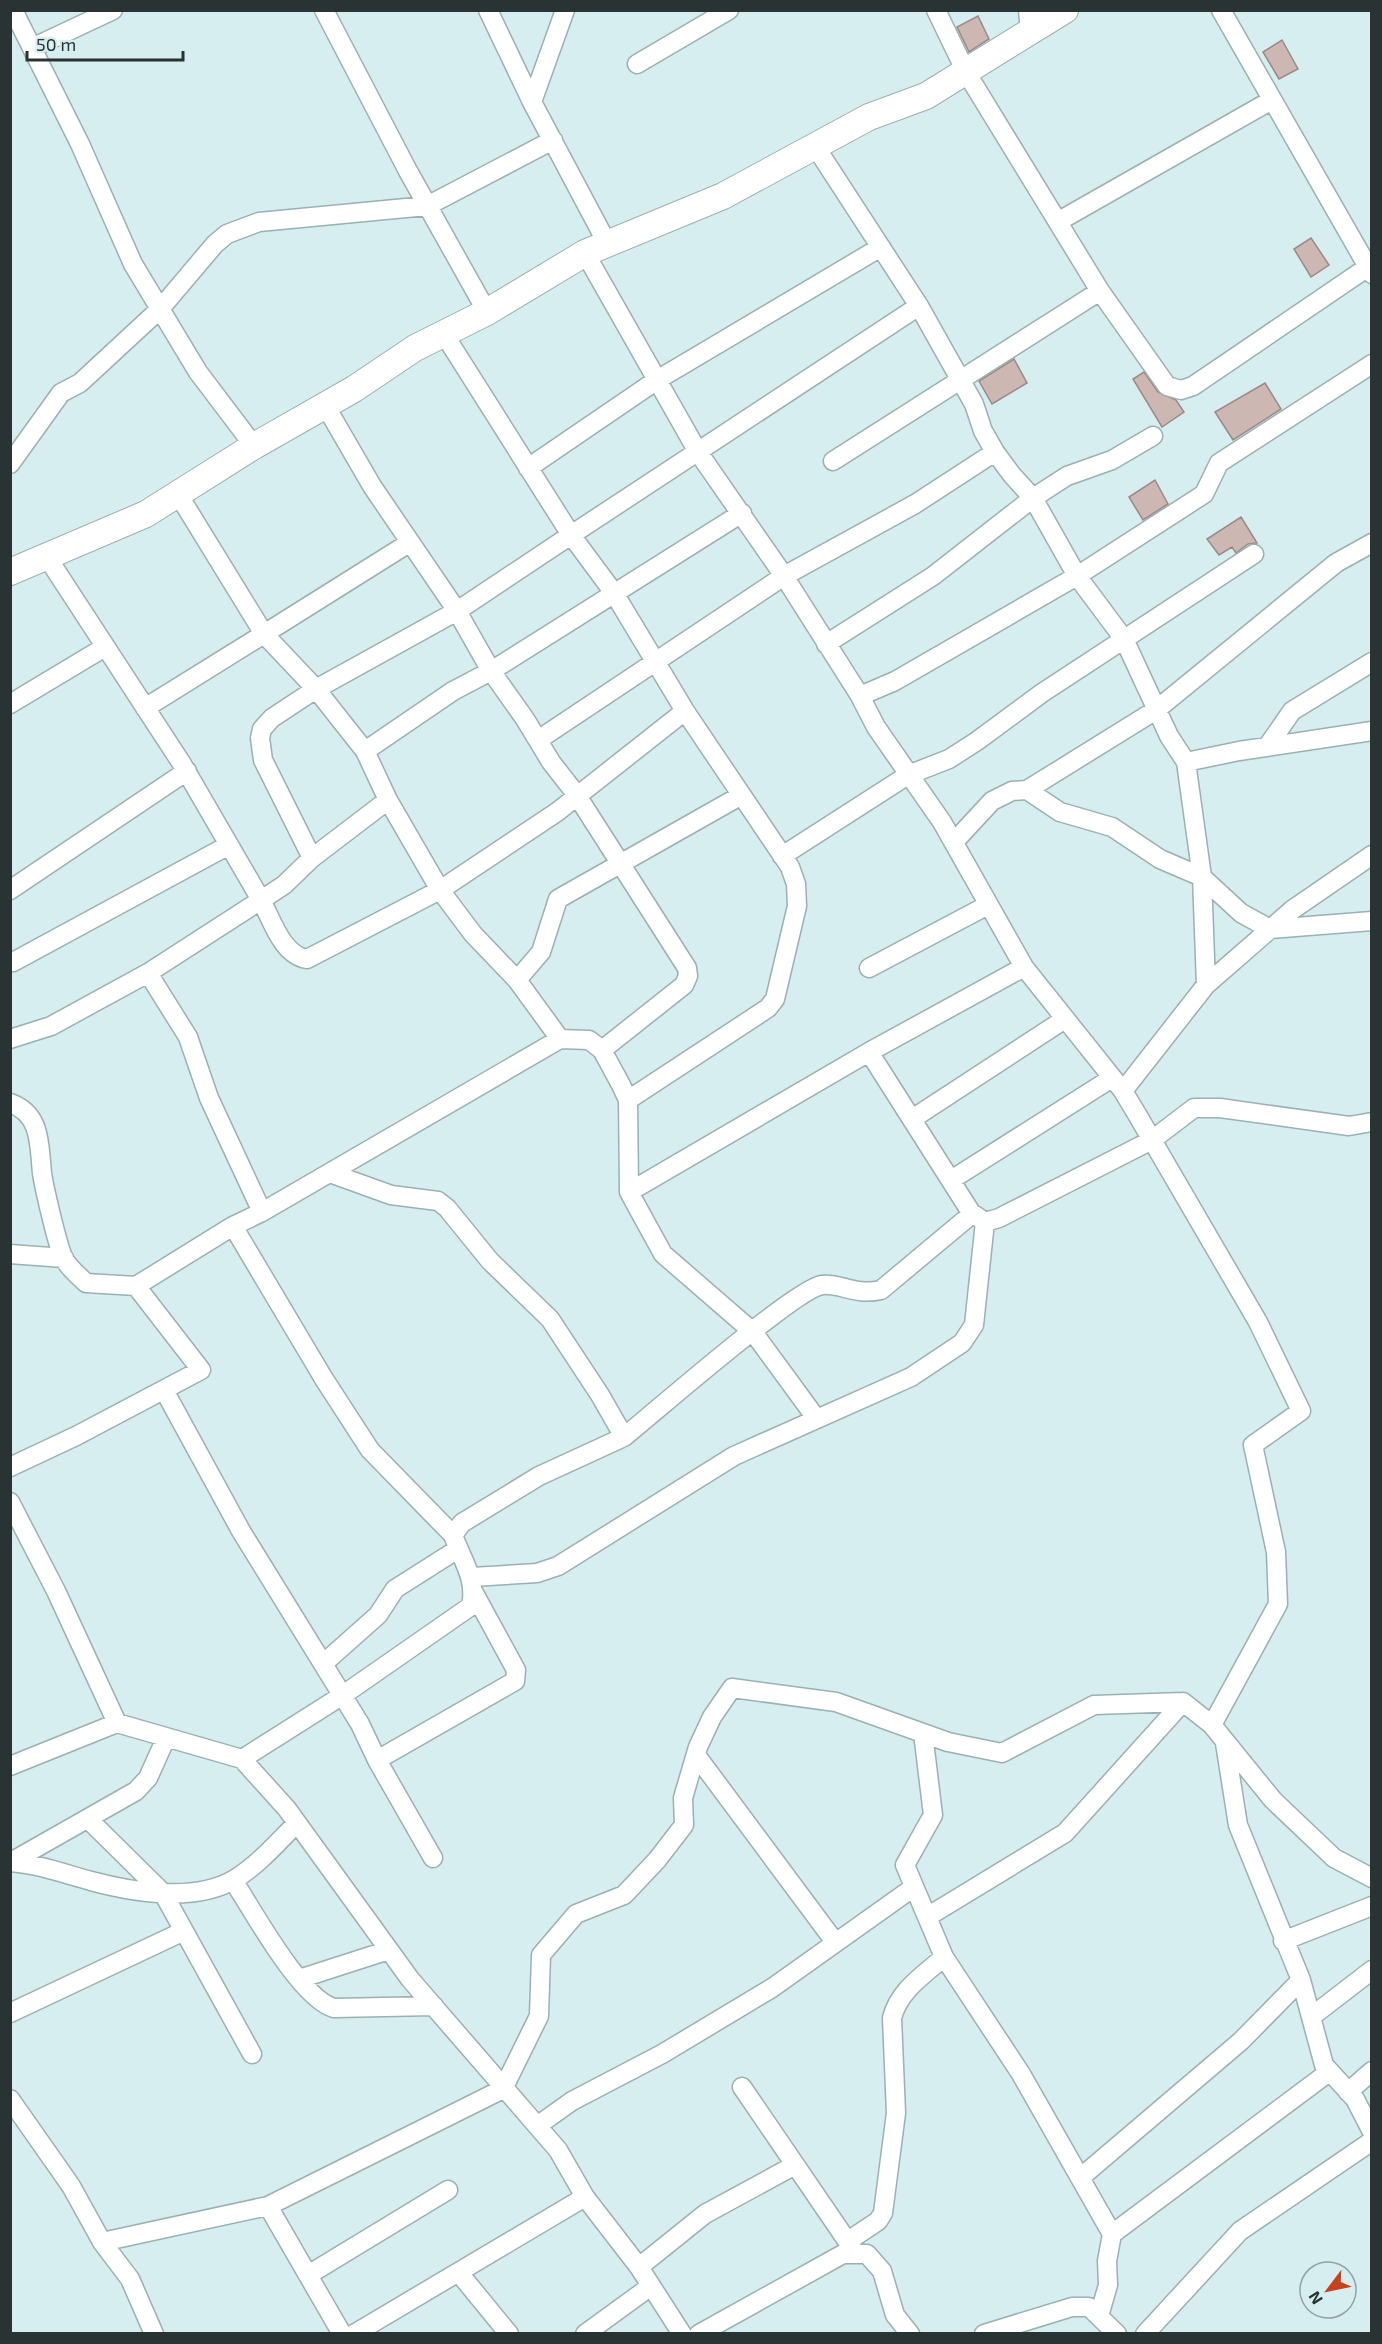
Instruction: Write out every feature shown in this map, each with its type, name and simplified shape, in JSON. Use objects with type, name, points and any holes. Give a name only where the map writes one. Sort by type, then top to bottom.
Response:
[{"type":"street","points":[[13,10],[80,144],[133,264],[198,372],[254,446]]},
{"type":"street","points":[[32,48],[113,10]]},
{"type":"street","points":[[324,10],[427,206],[487,312]]},
{"type":"street","points":[[488,10],[532,102],[554,140],[597,249],[657,380],[698,452],[784,576],[860,696],[876,726],[954,842],[1024,967],[1118,1084],[1258,1322],[1301,1411],[1253,1445],[1276,1552],[1278,1604],[1212,1725]]},
{"type":"street","points":[[532,102],[565,10]]},
{"type":"street","points":[[637,63],[729,10]]},
{"type":"street","points":[[936,10],[966,72],[1100,291],[1167,386],[1181,390],[1193,386],[1370,270],[1221,10]]},
{"type":"street","points":[[10,572],[146,514],[415,348],[487,312],[597,249],[723,196],[869,117],[926,96],[966,72],[1029,22],[1065,10]]},
{"type":"street","points":[[1059,221],[1272,100]]},
{"type":"street","points":[[10,464],[61,393],[80,383],[160,309],[214,244],[244,226],[427,206],[554,140]]},
{"type":"street","points":[[815,146],[919,306],[960,379],[995,452],[1012,475],[1034,498],[1077,576],[1124,639],[1168,736],[1186,762],[1202,877],[1206,985]]},
{"type":"street","points":[[528,468],[657,380],[881,247]]},
{"type":"street","points":[[833,461],[1100,291]]},
{"type":"street","points":[[312,858],[263,760],[260,738],[262,729],[272,718],[316,689],[457,611],[919,306]]},
{"type":"street","points":[[444,334],[571,535],[614,593],[685,711],[740,796],[790,867],[797,896],[776,999],[768,1008],[628,1100]]},
{"type":"street","points":[[860,696],[895,681],[1077,576],[1204,494],[1219,463],[1371,364]]},
{"type":"street","points":[[325,405],[409,543],[457,611],[491,671],[538,740],[550,762],[576,794],[687,968],[688,976],[684,985],[602,1050]]},
{"type":"street","points":[[826,644],[933,576],[1034,498],[1067,476],[1112,460],[1153,435]]},
{"type":"street","points":[[538,740],[784,576],[915,504],[995,452]]},
{"type":"street","points":[[178,494],[264,634],[316,689],[365,751],[388,800],[440,890],[473,934],[517,981],[560,1039]]},
{"type":"street","points":[[365,751],[453,691],[491,671],[742,513]]},
{"type":"street","points":[[145,708],[409,543]]},
{"type":"street","points":[[954,842],[992,801],[1012,791],[1027,790],[1156,710],[1336,563],[1371,543]]},
{"type":"street","points":[[782,856],[908,775],[949,759],[1042,693],[1254,554]]},
{"type":"street","points":[[47,557],[187,771],[285,946],[298,957],[307,959],[440,890],[557,812],[576,794],[685,711]]},
{"type":"street","points":[[10,704],[105,647]]},
{"type":"street","points":[[1267,747],[1292,711],[1371,662]]},
{"type":"street","points":[[1186,762],[1371,731]]},
{"type":"street","points":[[10,890],[187,771]]},
{"type":"street","points":[[1027,790],[1060,812],[1112,827],[1160,859],[1202,877],[1241,913],[1270,929],[1371,921]]},
{"type":"street","points":[[517,981],[541,952],[558,899],[740,796]]},
{"type":"street","points":[[10,1039],[51,1026],[148,973],[284,885],[312,858],[388,800]]},
{"type":"street","points":[[13,962],[229,844]]},
{"type":"street","points":[[951,1180],[1118,1084],[1206,985],[1292,910],[1371,855]]},
{"type":"street","points":[[869,968],[988,905]]},
{"type":"street","points":[[629,1192],[869,1052],[1024,967]]},
{"type":"street","points":[[148,973],[188,1037],[209,1098],[262,1212]]},
{"type":"street","points":[[912,1119],[1065,1019]]},
{"type":"street","points":[[10,1103],[25,1110],[37,1126],[42,1174],[63,1258],[86,1283],[136,1286],[233,1226],[262,1212],[560,1039],[589,1040],[602,1050],[628,1100],[629,1192],[663,1254],[753,1332],[816,1418]]},
{"type":"street","points":[[473,1585],[537,1574],[558,1566],[734,1456],[911,1377],[966,1339],[974,1325],[979,1218],[951,1180],[869,1052]]},
{"type":"street","points":[[324,1663],[378,1615],[395,1589],[456,1542],[462,1523],[539,1476],[624,1437],[808,1290],[822,1285],[864,1293],[880,1290],[979,1218],[999,1218],[1152,1140],[1194,1108],[1206,1107],[1349,1126],[1371,1122]]},
{"type":"street","points":[[330,1173],[391,1195],[438,1201],[447,1208],[490,1261],[550,1319],[600,1395],[624,1437]]},
{"type":"street","points":[[233,1226],[324,1379],[370,1450],[456,1542],[473,1585],[516,1670],[516,1680],[377,1760]]},
{"type":"street","points":[[10,1254],[63,1258]]},
{"type":"street","points":[[10,1467],[201,1370],[136,1286]]},
{"type":"street","points":[[164,1390],[241,1531],[343,1695],[377,1760],[434,1858]]},
{"type":"street","points":[[10,1502],[56,1591],[117,1723]]},
{"type":"street","points":[[242,1759],[343,1695],[471,1606],[473,1585]]},
{"type":"street","points":[[102,2242],[268,2206],[503,2089],[539,2016],[542,1954],[576,1914],[624,1895],[657,1860],[684,1825],[683,1798],[696,1755],[712,1717],[732,1688],[836,1702],[948,1742],[1002,1754],[1094,1705],[1183,1702],[1212,1725],[1273,1800],[1334,1858],[1371,1878]]},
{"type":"street","points":[[927,1917],[1065,1833],[1183,1702]]},
{"type":"street","points":[[10,1766],[117,1723],[242,1759],[287,1809],[389,1950],[434,2006],[464,2038],[503,2089],[558,2150],[585,2197],[639,2267],[682,2334]]},
{"type":"street","points":[[923,1733],[933,1815],[905,1865],[944,1957],[1021,2074],[1112,2234],[1107,2261],[1108,2285],[1099,2316]]},
{"type":"street","points":[[11,1862],[89,1820],[136,1791],[148,1778],[166,1738]]},
{"type":"street","points":[[1225,1743],[1238,1825],[1301,1980],[1324,2065],[1359,2106],[1371,2132]]},
{"type":"street","points":[[696,1755],[835,1942]]},
{"type":"street","points":[[89,1820],[163,1893],[252,2054]]},
{"type":"street","points":[[11,1862],[34,1865],[129,1892],[163,1893],[203,1889],[233,1880],[252,1866],[296,1824]]},
{"type":"street","points":[[233,1880],[299,1979],[324,2006],[334,2008],[434,2006]]},
{"type":"street","points":[[537,2126],[572,2102],[662,2054],[772,1988],[914,1887]]},
{"type":"street","points":[[1284,1941],[1371,1906]]},
{"type":"street","points":[[10,2013],[184,1931]]},
{"type":"street","points":[[299,1979],[389,1950]]},
{"type":"street","points":[[699,2334],[843,2254],[852,2248],[878,2221],[883,2212],[896,2113],[892,2018],[895,2004],[902,1994],[944,1957]]},
{"type":"street","points":[[1311,2017],[1371,1970]]},
{"type":"street","points":[[1080,2178],[1240,2042],[1301,1980]]},
{"type":"street","points":[[1348,2092],[1371,2071]]},
{"type":"street","points":[[1112,2234],[1329,2072]]},
{"type":"street","points":[[742,2087],[852,2248],[867,2254],[882,2271],[895,2315],[910,2334]]},
{"type":"street","points":[[10,2099],[70,2186],[102,2242],[130,2280],[154,2334]]},
{"type":"street","points":[[1145,2334],[1240,2231],[1371,2141]]},
{"type":"street","points":[[639,2267],[705,2214],[795,2165]]},
{"type":"street","points":[[308,2275],[448,2190]]},
{"type":"street","points":[[354,2334],[585,2197]]},
{"type":"street","points":[[268,2206],[342,2334]]},
{"type":"street","points":[[459,2273],[509,2334]]},
{"type":"street","points":[[585,2334],[651,2286]]},
{"type":"street","points":[[984,2334],[1072,2307],[1089,2307],[1117,2334]]},
{"type":"building","points":[[978,16],[989,39],[969,52],[957,27]]},
{"type":"building","points":[[1282,40],[1298,69],[1279,79],[1263,52]]},
{"type":"building","points":[[1311,238],[1329,265],[1311,277],[1294,249]]},
{"type":"building","points":[[1014,359],[1027,383],[992,404],[979,381]]},
{"type":"building","points":[[1144,372],[1158,392],[1176,400],[1184,412],[1162,427],[1133,379]]},
{"type":"building","points":[[1265,383],[1281,409],[1233,440],[1215,412]]},
{"type":"building","points":[[1155,480],[1168,504],[1143,520],[1129,497]]},
{"type":"building","points":[[1241,517],[1257,543],[1248,544],[1236,553],[1232,547],[1219,555],[1207,539]]}]
